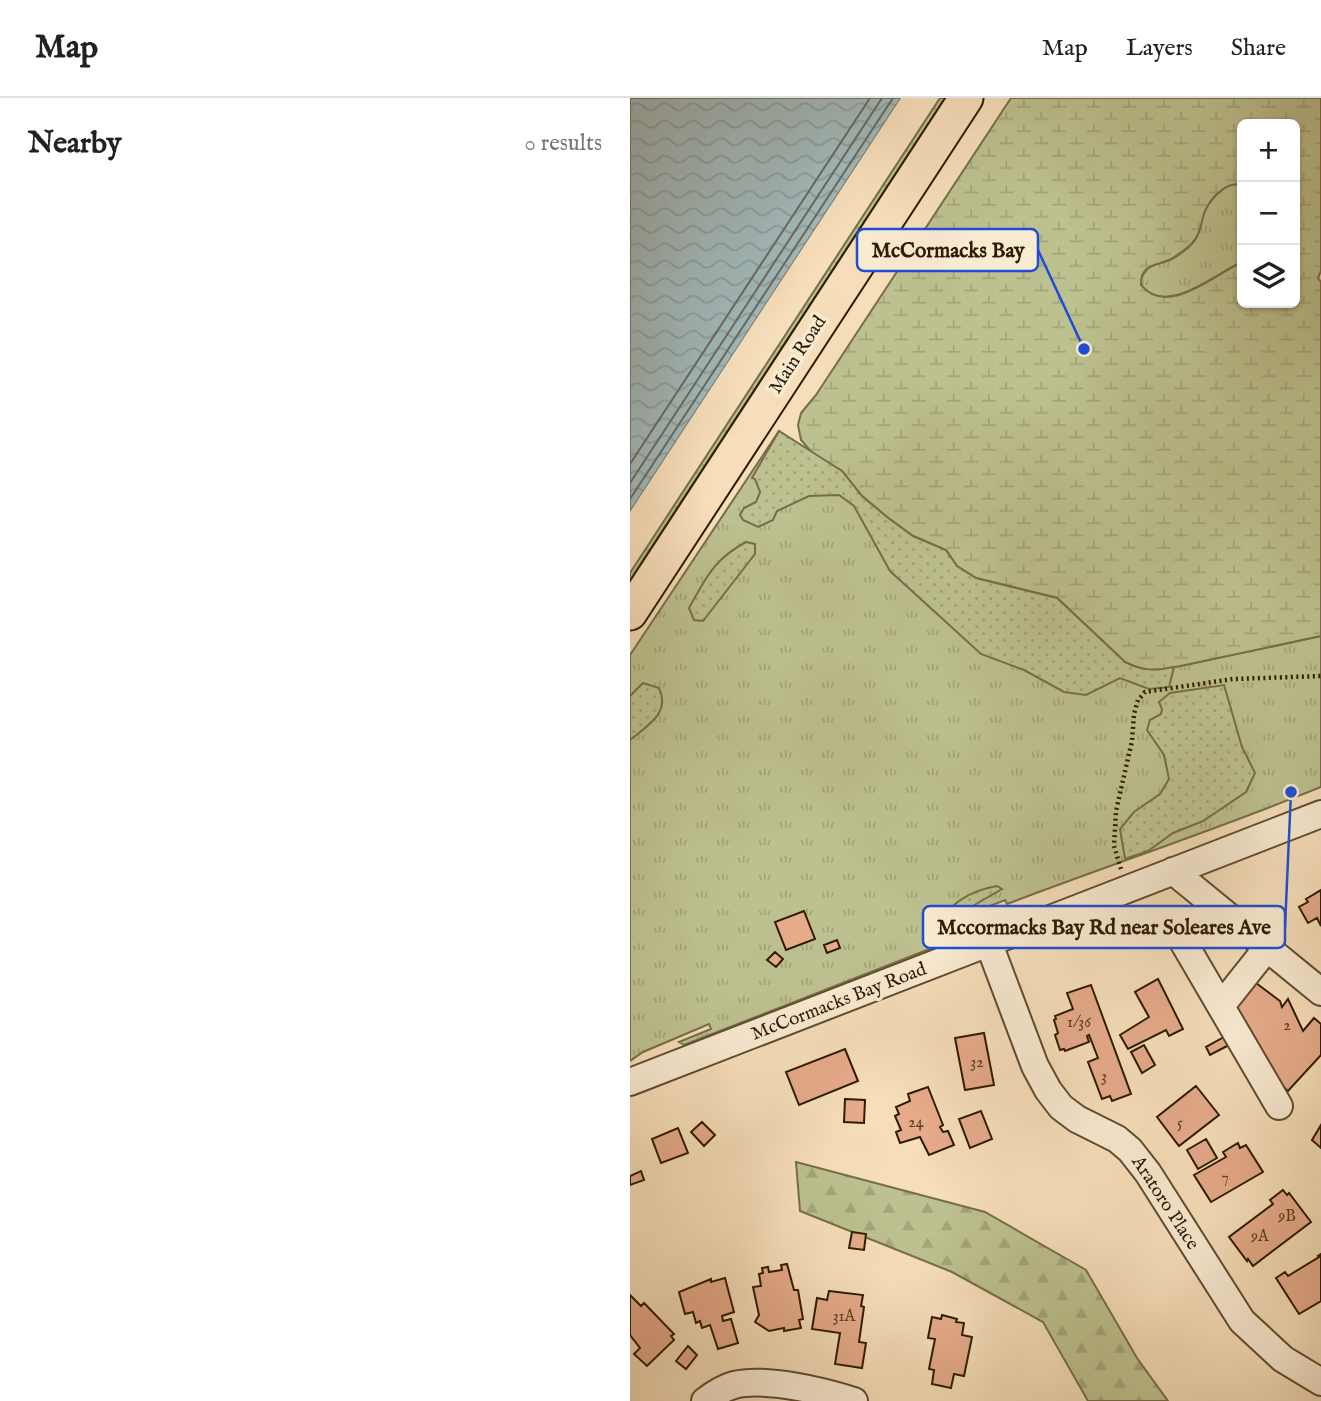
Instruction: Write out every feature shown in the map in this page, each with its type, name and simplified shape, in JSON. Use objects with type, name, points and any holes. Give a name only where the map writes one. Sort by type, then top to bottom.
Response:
[{"type":"main road","name":"Main Road","points":[[630,613],[967,98]]},
{"type":"street","name":"McCormacks Bay Road","points":[[630,1082],[664,1057],[989,944],[1321,814]]},
{"type":"street","points":[[1173,871],[1321,992]]},
{"type":"street","points":[[1171,921],[1279,1106]]},
{"type":"street","name":"Aratoro Place","points":[[989,944],[1035,1066],[1048,1090],[1061,1107],[1077,1119],[1117,1139],[1130,1150],[1148,1173],[1242,1321],[1283,1359],[1321,1382]]},
{"type":"street","points":[[1221,1006],[1267,948]]},
{"type":"street","points":[[705,1401],[716,1392],[734,1385],[755,1382],[802,1394],[853,1401]]},
{"type":"path","points":[[1128,890],[1114,846],[1116,811],[1138,700],[1146,692],[1233,679],[1321,676]]},
{"type":"green space","points":[[940,98],[945,98],[630,580],[630,573]]},
{"type":"green space","points":[[1011,98],[1321,98],[1321,271],[1318,278],[1321,282],[1321,636],[1152,672],[1139,669],[1125,662],[1057,598],[976,578],[957,566],[946,550],[913,536],[887,517],[862,496],[842,471],[814,455],[801,440],[798,425],[801,413],[816,395]]},
{"type":"green space","points":[[1232,183],[1237,184],[1237,265],[1180,294],[1167,297],[1155,295],[1145,289],[1141,281],[1148,268],[1173,259],[1190,245],[1197,236],[1207,206]]},
{"type":"green space","points":[[779,431],[1152,672],[1321,636],[1321,787],[1007,904],[1005,900],[977,911],[979,921],[932,948],[684,1045],[679,1042],[711,1029],[709,1024],[643,1052],[630,1061],[630,655]]},
{"type":"green space","points":[[779,431],[842,471],[862,496],[887,517],[913,536],[946,550],[957,566],[976,578],[1057,598],[1131,665],[1149,669],[1174,667],[1169,687],[1149,689],[1120,678],[1086,695],[1064,692],[1024,670],[981,654],[890,571],[854,506],[839,495],[809,496],[777,511],[773,520],[758,527],[743,520],[740,515],[744,508],[756,502],[760,492],[755,479],[752,478]]},
{"type":"green space","points":[[746,542],[755,544],[755,554],[703,621],[694,620],[689,608],[706,578],[718,562]]},
{"type":"green space","points":[[643,683],[659,688],[662,705],[650,724],[630,740],[630,696]]},
{"type":"green space","points":[[1224,685],[1242,747],[1255,773],[1246,792],[1203,821],[1173,833],[1148,851],[1125,859],[1120,829],[1134,812],[1160,794],[1169,779],[1164,755],[1147,730],[1150,720],[1161,714],[1159,702],[1170,693]]},
{"type":"green space","points":[[997,886],[1002,889],[976,904],[945,932],[940,931],[942,921],[953,906],[969,895]]},
{"type":"green space","points":[[796,1162],[985,1212],[1086,1270],[1137,1358],[1168,1401],[1088,1401],[1043,1322],[952,1272],[800,1211]]},
{"type":"water","points":[[630,98],[901,98],[630,512]]},
{"type":"pier","points":[[901,98],[905,98],[630,516],[630,512]]},
{"type":"building","points":[[1321,890],[1321,926],[1317,918],[1308,923],[1299,907]]},
{"type":"building","points":[[804,911],[815,939],[786,950],[775,922]]},
{"type":"building","points":[[837,940],[840,948],[827,953],[824,945]]},
{"type":"building","points":[[775,952],[783,959],[776,967],[767,960]]},
{"type":"building","points":[[1158,979],[1183,1029],[1169,1036],[1166,1030],[1128,1049],[1120,1035],[1149,1017],[1135,992]]},
{"type":"building","points":[[1252,980],[1280,1001],[1282,1007],[1288,999],[1303,1031],[1314,1018],[1321,1024],[1321,1055],[1288,1091],[1273,1079],[1232,1007]]},
{"type":"building","points":[[1091,985],[1131,1094],[1112,1101],[1110,1096],[1102,1099],[1088,1062],[1098,1058],[1089,1035],[1089,1042],[1065,1051],[1060,1050],[1055,1035],[1058,1033],[1055,1016],[1073,1009],[1067,993]]},
{"type":"building","points":[[984,1033],[994,1085],[965,1090],[955,1038]]},
{"type":"building","points":[[1224,1037],[1229,1045],[1210,1055],[1206,1047]]},
{"type":"building","points":[[1144,1045],[1155,1065],[1142,1073],[1131,1052]]},
{"type":"building","points":[[845,1049],[858,1081],[799,1105],[786,1072]]},
{"type":"building","points":[[1196,1086],[1219,1115],[1179,1146],[1157,1117]]},
{"type":"building","points":[[928,1087],[943,1125],[940,1127],[943,1132],[948,1131],[954,1145],[929,1155],[920,1137],[900,1143],[896,1132],[901,1130],[895,1116],[899,1114],[896,1107],[910,1101],[908,1094]]},
{"type":"building","points":[[845,1099],[865,1100],[864,1123],[844,1122]]},
{"type":"building","points":[[981,1111],[992,1139],[970,1148],[959,1119]]},
{"type":"building","points":[[702,1122],[715,1135],[704,1146],[691,1132]]},
{"type":"building","points":[[1321,1125],[1321,1148],[1312,1140]]},
{"type":"building","points":[[678,1128],[688,1153],[661,1163],[652,1139]]},
{"type":"building","points":[[1206,1139],[1217,1158],[1198,1169],[1187,1150]]},
{"type":"building","points":[[1238,1143],[1240,1148],[1246,1145],[1263,1172],[1211,1202],[1194,1175],[1226,1157],[1223,1152]]},
{"type":"building","points":[[641,1171],[644,1180],[630,1185],[630,1176]]},
{"type":"building","points":[[1283,1190],[1287,1195],[1289,1193],[1311,1222],[1253,1266],[1229,1237],[1273,1204],[1270,1200]]},
{"type":"building","points":[[852,1232],[866,1234],[864,1250],[849,1248]]},
{"type":"building","points":[[1321,1254],[1321,1301],[1299,1314],[1276,1278],[1285,1272],[1288,1276]]},
{"type":"building","points":[[787,1264],[794,1290],[798,1290],[803,1319],[799,1320],[801,1328],[769,1331],[755,1322],[759,1315],[753,1287],[761,1286],[759,1274],[763,1273],[762,1268],[768,1267],[769,1272],[782,1270],[781,1265]]},
{"type":"building","points":[[725,1278],[734,1312],[722,1316],[723,1321],[731,1319],[738,1343],[718,1349],[710,1325],[702,1328],[700,1321],[696,1323],[693,1312],[685,1314],[679,1292],[711,1279],[711,1282]]},
{"type":"building","points":[[829,1291],[863,1295],[859,1342],[866,1343],[862,1368],[835,1364],[840,1333],[812,1329],[817,1298],[827,1300]]},
{"type":"building","points":[[630,1295],[641,1306],[644,1303],[674,1334],[671,1336],[674,1340],[647,1366],[634,1354],[640,1348],[630,1335]]},
{"type":"building","points":[[942,1315],[964,1323],[962,1335],[972,1337],[964,1376],[954,1374],[951,1388],[932,1384],[934,1370],[929,1369],[935,1339],[928,1338],[932,1317],[941,1319]]},
{"type":"building","points":[[688,1346],[697,1355],[686,1369],[676,1361]]},
{"type":"place","name":"McCormacks Bay","points":[[1084,349]]},
{"type":"place","name":"Mccormacks Bay Rd near Soleares Ave","points":[[1291,792]]}]
